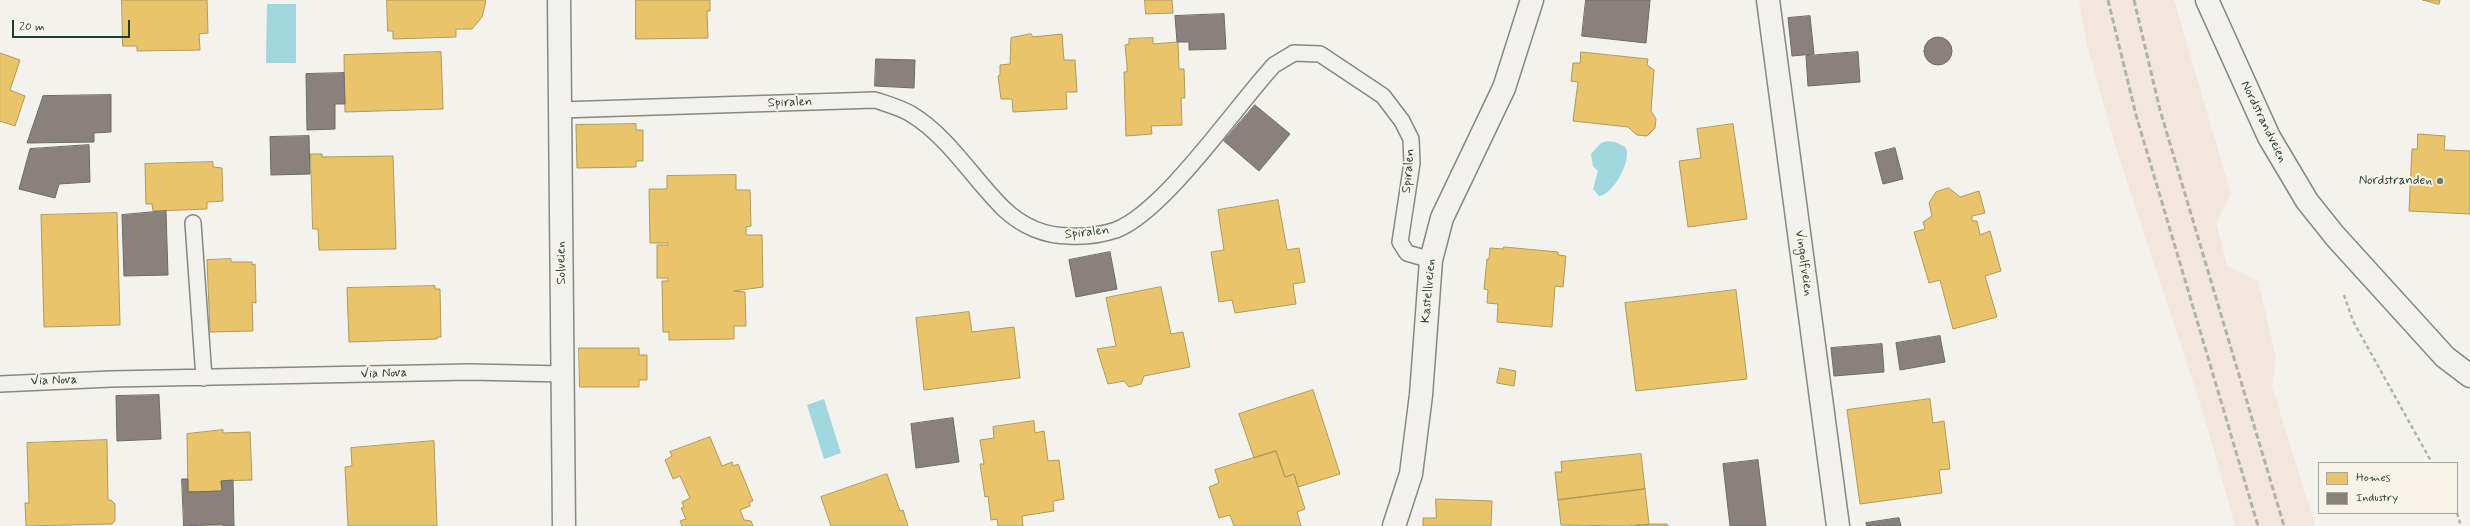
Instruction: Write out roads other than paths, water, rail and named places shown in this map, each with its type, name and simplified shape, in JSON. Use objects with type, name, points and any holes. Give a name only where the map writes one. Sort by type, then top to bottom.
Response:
[{"type":"street","name":"Solveien","points":[[559,0],[564,374],[564,526]]},
{"type":"street","name":"Kastellveien","points":[[1394,526],[1411,474],[1421,395],[1431,260],[1442,218],[1504,88],[1532,0]]},
{"type":"street","name":"Vingolfveien","points":[[1768,0],[1838,526]]},
{"type":"street","name":"Nordstrandveien","points":[[2207,0],[2269,137],[2307,201],[2335,236],[2445,357],[2470,376]]},
{"type":"lane","name":"Spiralen","points":[[560,110],[875,100],[911,114],[934,132],[1005,210],[1028,226],[1051,236],[1080,237],[1117,229],[1148,210],[1182,174],[1274,65],[1294,54],[1320,54],[1382,96],[1402,121],[1411,139],[1412,163],[1400,242],[1407,253],[1431,260]]},
{"type":"lane","points":[[193,223],[204,378]]},
{"type":"lane","name":"Via Nova","points":[[0,384],[470,372],[564,374]]},
{"type":"water","points":[[267,4],[296,4],[296,63],[266,63]]},
{"type":"water","points":[[1607,141],[1615,142],[1625,147],[1627,153],[1626,160],[1624,168],[1615,184],[1604,195],[1599,196],[1593,189],[1598,171],[1593,166],[1591,154],[1601,143]]},
{"type":"water","points":[[824,399],[841,453],[824,459],[807,405]]},
{"type":"railway","points":[[2108,0],[2136,115],[2258,526]]},
{"type":"railway","points":[[2134,0],[2160,110],[2284,526]]},
{"type":"place","name":"Nordstranden","points":[[2440,181]]}]
